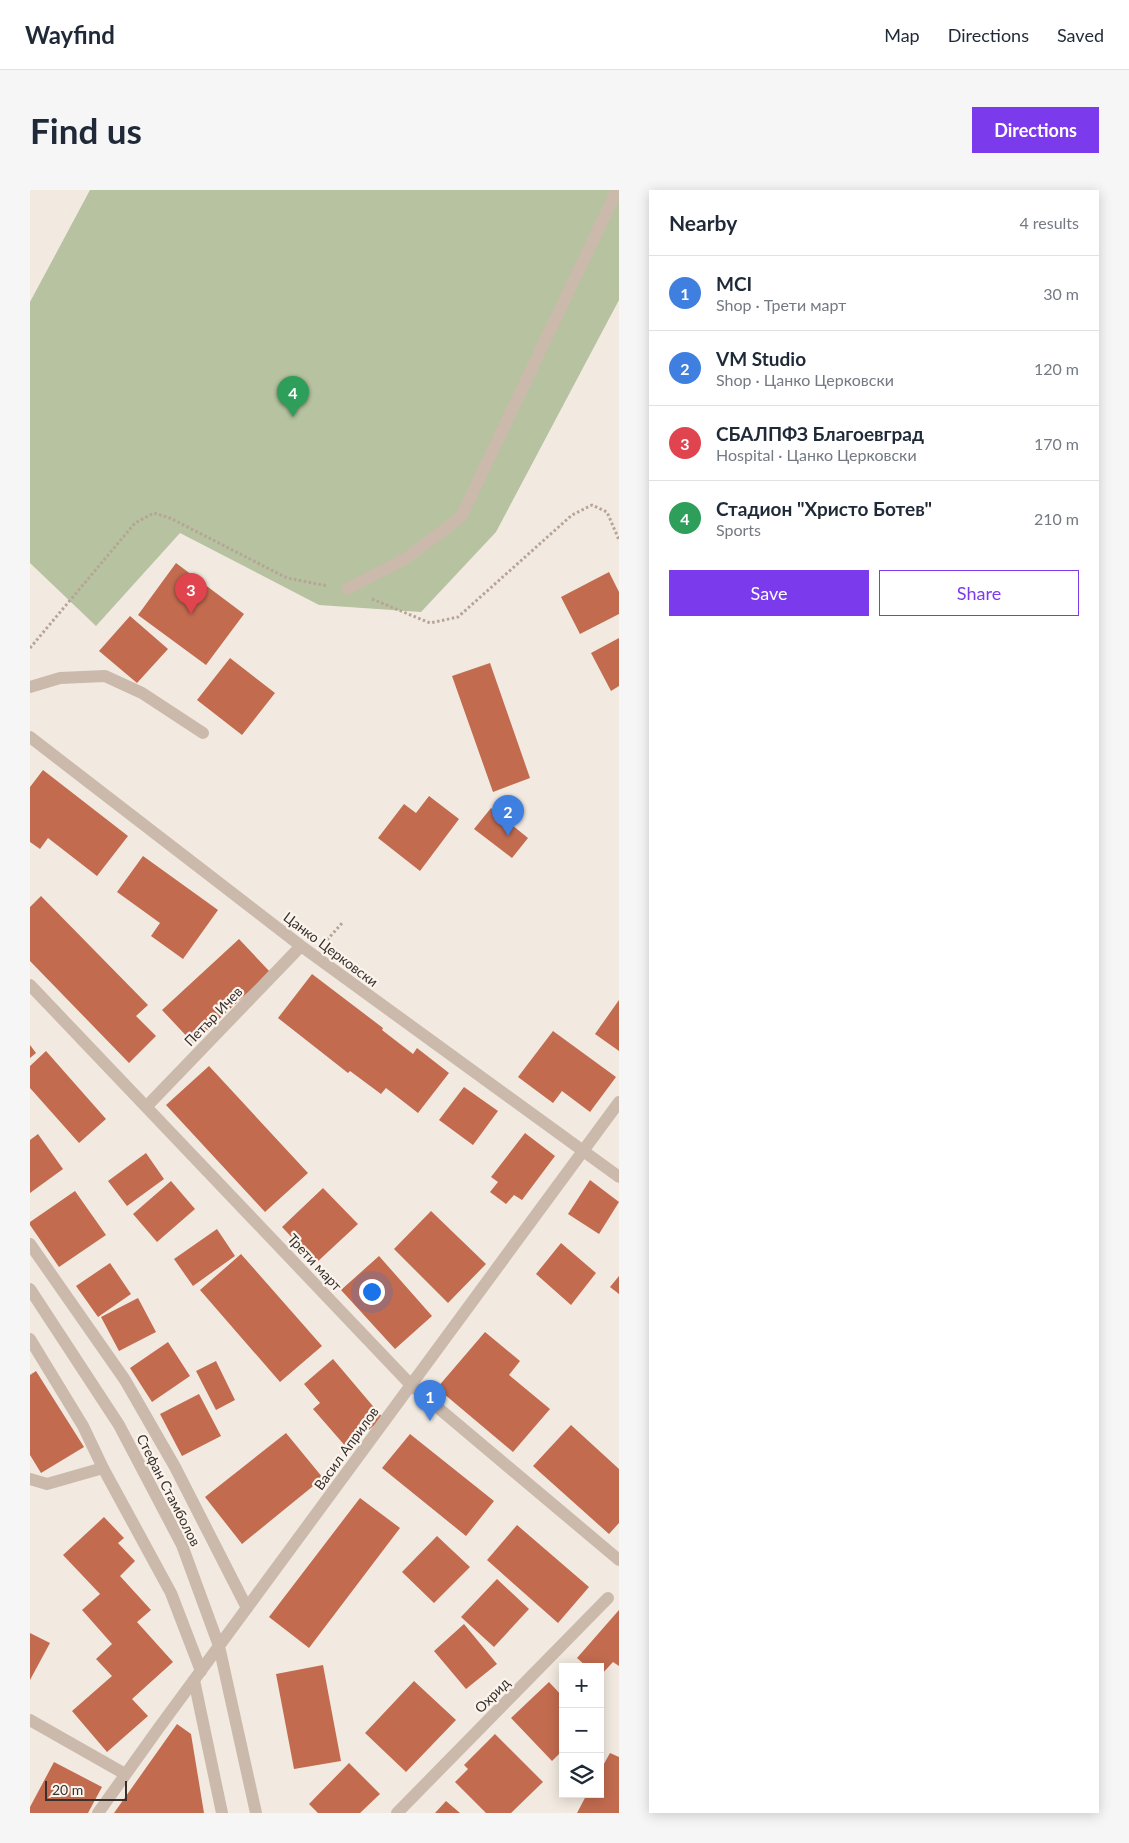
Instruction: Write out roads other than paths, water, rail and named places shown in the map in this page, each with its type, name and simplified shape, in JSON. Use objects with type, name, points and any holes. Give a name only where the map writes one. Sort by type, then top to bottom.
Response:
[{"type":"street","points":[[347,589],[405,559],[460,517],[617,190]]},
{"type":"street","points":[[30,687],[60,678],[105,676],[142,693],[203,733]]},
{"type":"street","name":"Цанко Церковски","points":[[30,737],[301,946],[619,1177]]},
{"type":"street","name":"Петър Ичев","points":[[147,1106],[301,946]]},
{"type":"street","name":"Трети март","points":[[30,985],[411,1385],[619,1560]]},
{"type":"street","name":"Васил Априлов","points":[[98,1813],[619,1102]]},
{"type":"street","points":[[30,1244],[125,1380],[175,1467],[247,1608]]},
{"type":"street","name":"Стефан Стамболов","points":[[30,1289],[119,1425],[182,1545],[219,1646],[256,1813]]},
{"type":"street","points":[[30,1339],[82,1426],[171,1593],[198,1675],[222,1813]]},
{"type":"street","points":[[30,1479],[47,1484],[103,1468]]},
{"type":"street","name":"Охрид","points":[[397,1813],[608,1598]]},
{"type":"street","points":[[30,1720],[125,1774]]},
{"type":"place","name":"Стадион \"Христо Ботев\"","points":[[293,417]]},
{"type":"place","name":"СБАЛПФЗ Благоевград","points":[[191,614]]},
{"type":"place","name":"VM Studio","points":[[508,836]]},
{"type":"place","name":"MCI","points":[[430,1421]]}]
